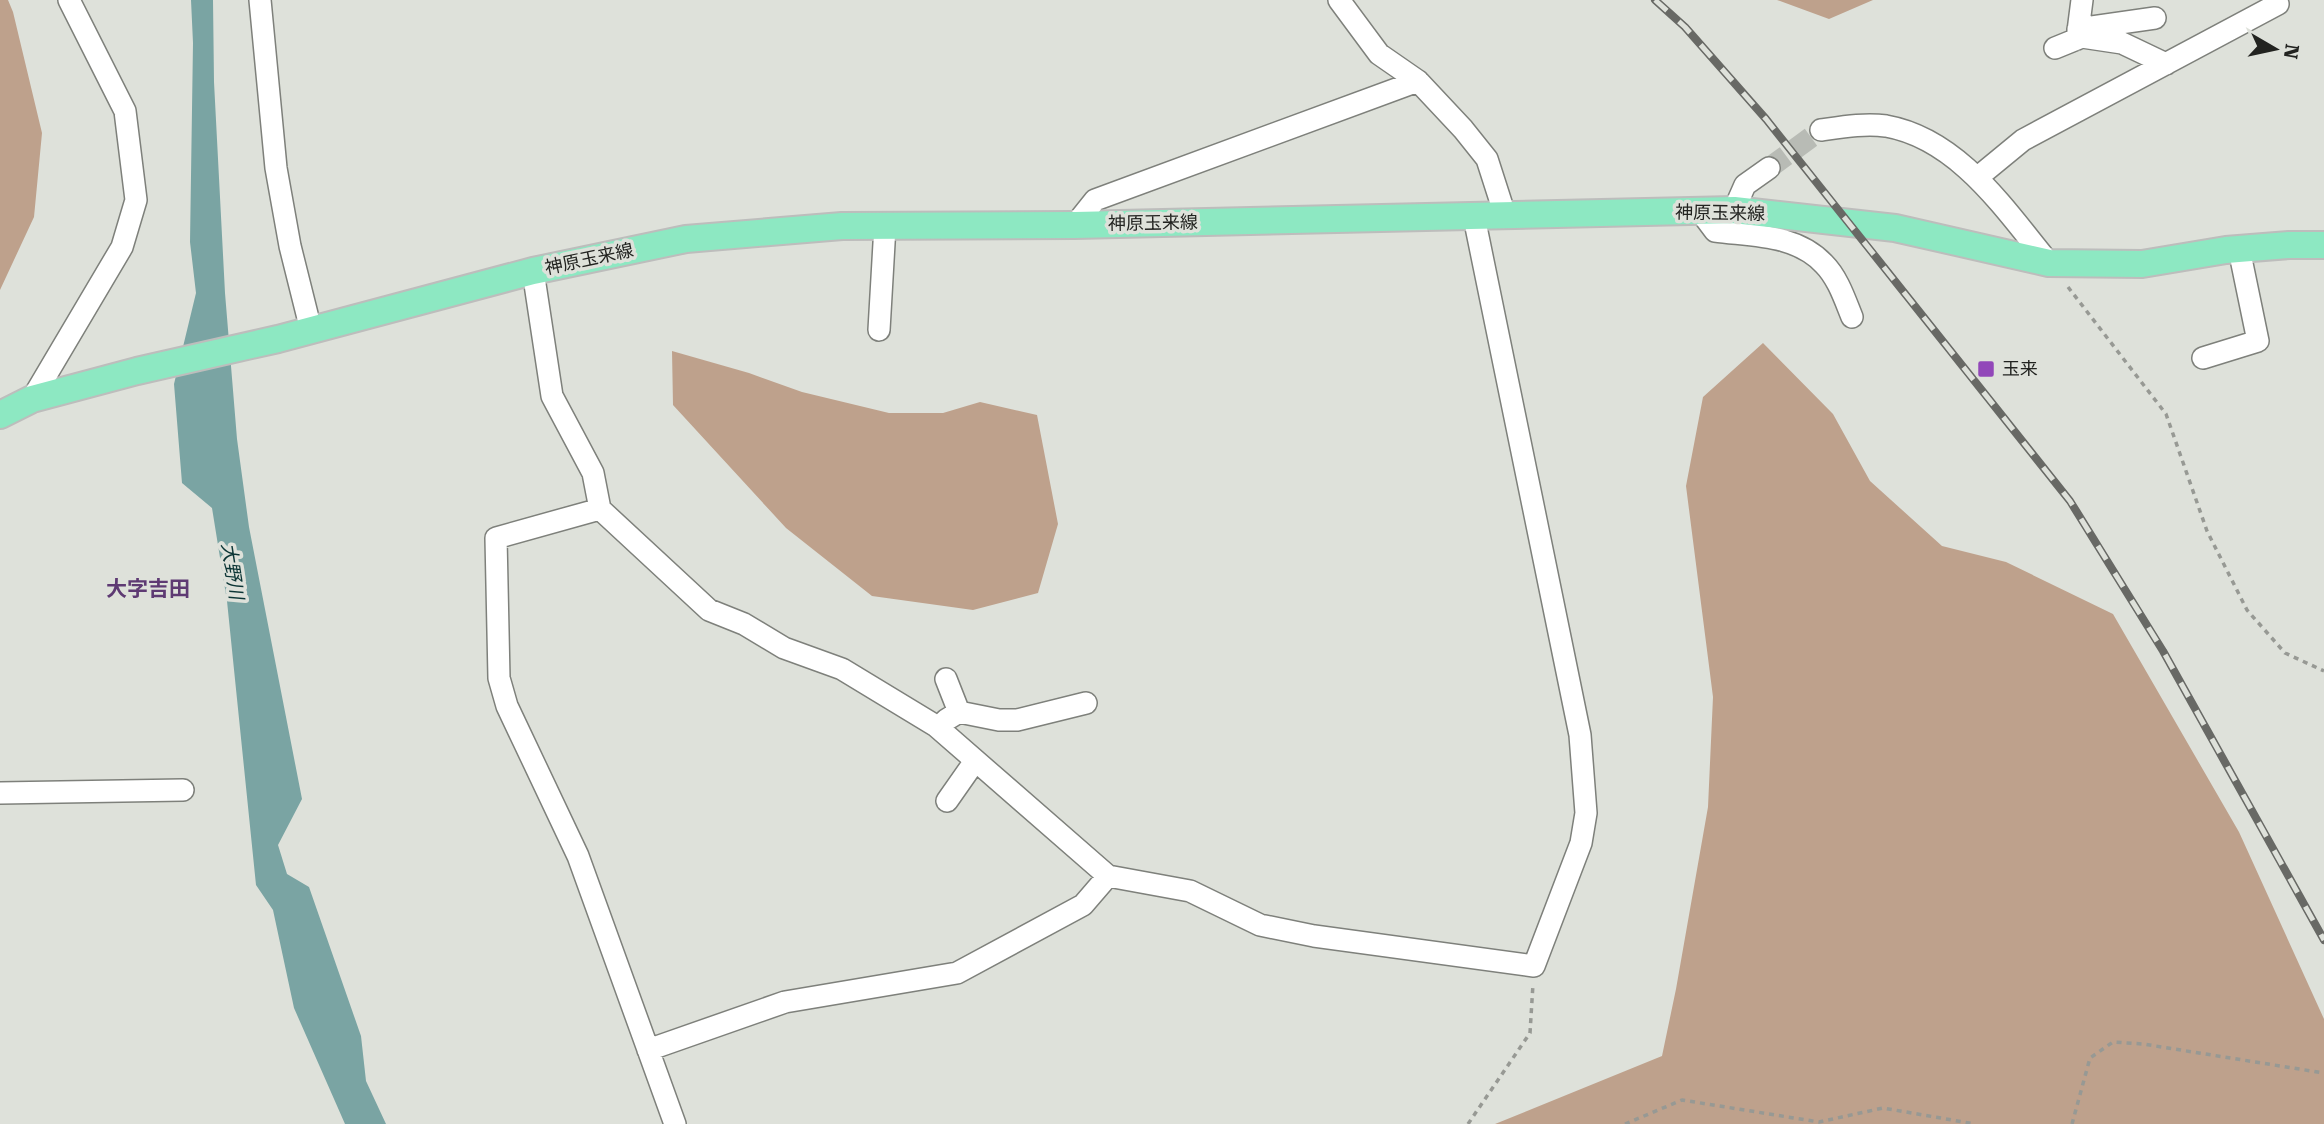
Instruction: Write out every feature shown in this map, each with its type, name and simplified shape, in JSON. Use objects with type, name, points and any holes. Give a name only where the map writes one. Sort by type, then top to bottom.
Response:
[{"type":"main road","name":"神原玉来線","points":[[0,415],[32,399],[137,371],[278,339],[533,271],[686,239],[842,226],[1075,225],[1734,210],[1895,228],[2049,263],[2142,264],[2239,249],[2324,245]]},
{"type":"street","points":[[32,399],[122,247],[136,200],[125,111],[69,0]]},
{"type":"street","points":[[260,0],[276,168],[290,246],[311,330]]},
{"type":"street","points":[[1339,0],[1379,54],[1418,81],[1487,159],[1505,215]]},
{"type":"street","points":[[2078,34],[2082,0]]},
{"type":"street","points":[[1978,177],[2023,140],[2278,4]]},
{"type":"street","points":[[2055,48],[2078,34],[2155,18]]},
{"type":"street","points":[[2078,34],[2082,37],[2122,43],[2166,64]]},
{"type":"street","points":[[1075,225],[1094,200],[1418,81]]},
{"type":"street","points":[[1821,130],[1883,126],[1911,132],[1937,146],[1978,177],[2049,263]]},
{"type":"street","points":[[1734,210],[1745,186],[1769,168]]},
{"type":"street","points":[[1700,211],[1715,231],[1774,237],[1802,247],[1824,264],[1841,290],[1852,317]]},
{"type":"street","points":[[533,271],[552,396],[593,473],[600,509],[709,610],[744,624],[784,648],[842,669],[936,726],[1108,876],[1190,891],[1260,925],[1314,936],[1534,966],[1581,843],[1586,813],[1580,735],[1474,217]]},
{"type":"street","points":[[879,330],[886,226]]},
{"type":"street","points":[[2203,358],[2258,341],[2239,249]]},
{"type":"street","points":[[600,509],[496,538],[499,678],[507,706],[578,856],[675,1124]]},
{"type":"street","points":[[946,680],[958,712]]},
{"type":"street","points":[[936,726],[958,712],[999,720],[1017,720],[1086,704]]},
{"type":"street","points":[[947,801],[975,761]]},
{"type":"street","points":[[0,793],[183,790]]},
{"type":"street","points":[[648,1050],[785,1002],[957,973],[1083,905],[1108,876]]},
{"type":"path","points":[[2049,263],[2166,414],[2207,531],[2247,610],[2285,653],[2324,671]]},
{"type":"path","points":[[1468,1124],[1530,1034],[1534,966]]},
{"type":"path","points":[[2071,1124],[2090,1058],[2113,1042],[2143,1044],[2324,1073]]},
{"type":"path","points":[[1625,1124],[1682,1100],[1819,1122],[1883,1108],[1975,1124]]},
{"type":"shaded area","points":[[0,0],[8,0],[13,12],[42,133],[34,217],[0,290]]},
{"type":"shaded area","points":[[1777,0],[1873,0],[1829,19]]},
{"type":"shaded area","points":[[1763,343],[1833,414],[1870,481],[1942,546],[2006,562],[2113,614],[2239,832],[2324,1019],[2324,1124],[1495,1124],[1662,1056],[1708,807],[1713,697],[1686,486],[1703,397]]},
{"type":"shaded area","points":[[672,351],[749,373],[802,392],[889,413],[943,413],[980,402],[1037,415],[1058,524],[1038,593],[973,610],[872,596],[786,528],[673,405]]},
{"type":"water","name":"大野川","points":[[191,0],[213,0],[214,82],[225,293],[237,439],[249,527],[302,799],[278,845],[287,874],[309,887],[361,1036],[366,1081],[386,1124],[345,1124],[294,1008],[273,910],[256,885],[227,601],[212,508],[182,483],[174,384],[196,293],[190,242],[193,43]]},
{"type":"tunnel","points":[[1769,168],[1821,130]]},
{"type":"railway","points":[[1655,0],[1685,27],[1766,119],[2070,501],[2163,651],[2324,940]]},
{"type":"place","name":"玉来","points":[[1986,369]]},
{"type":"district","name":"大字吉田","points":[[148,589]]}]
